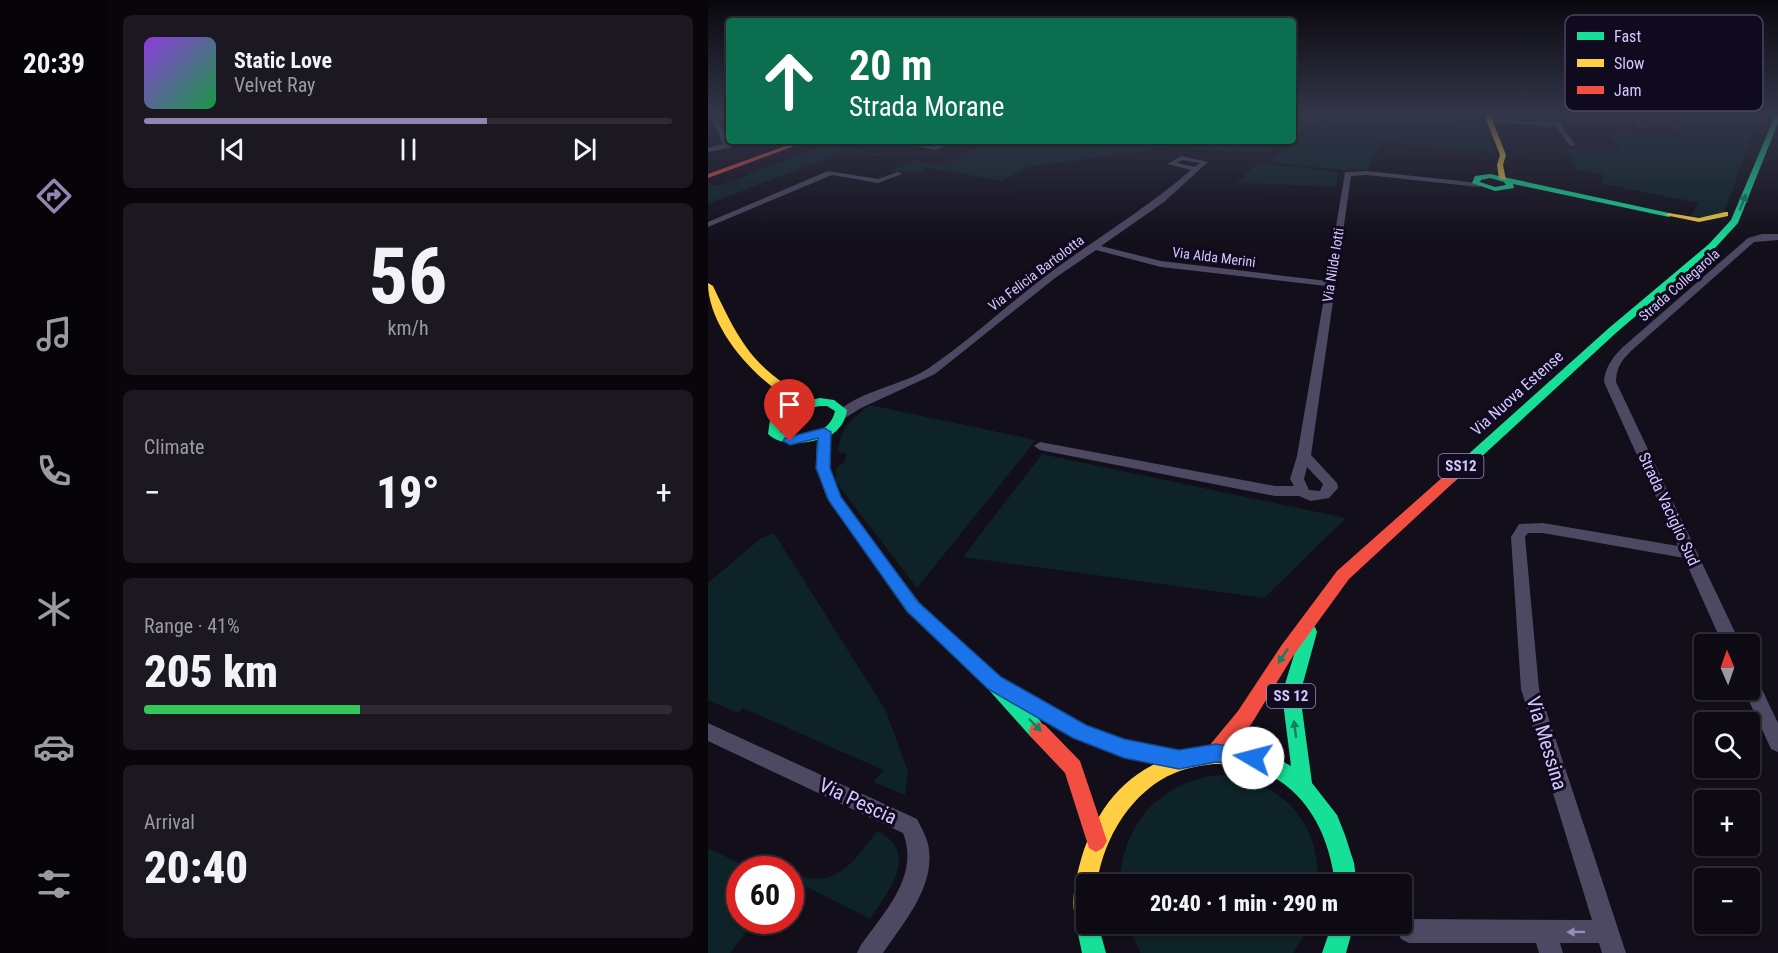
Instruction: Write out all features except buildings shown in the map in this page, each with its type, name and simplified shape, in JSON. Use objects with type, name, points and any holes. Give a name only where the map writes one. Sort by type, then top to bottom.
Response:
[{"type":"main road","points":[[708,176],[762,156]]},
{"type":"main road","points":[[1503,156],[1504,178]]},
{"type":"main road","name":"Via Nuova Estense","points":[[1613,330],[1725,214],[1749,156]]},
{"type":"main road","name":"Via Nuova Estense","points":[[1216,753],[1245,717],[1264,685],[1317,609],[1359,559],[1613,330],[1712,246],[1735,221],[1761,156]]},
{"type":"main road","points":[[1481,180],[1504,178],[1534,188],[1685,218],[1709,220],[1725,214]]},
{"type":"main road","points":[[1481,180],[1504,178]]},
{"type":"main road","points":[[1685,218],[1701,227],[1700,234]]},
{"type":"main road","points":[[708,286],[750,366],[778,390],[808,403]]},
{"type":"main road","points":[[778,390],[787,411]]},
{"type":"main road","points":[[808,403],[830,403],[841,410],[842,415],[833,427],[824,432],[802,440],[780,439],[774,434],[774,423],[787,411],[808,403]]},
{"type":"main road","points":[[823,468],[824,432]]},
{"type":"main road","points":[[802,440],[823,468],[834,498],[913,607],[994,683],[1073,768],[1096,841]]},
{"type":"main road","name":"Via Nuova Estense","points":[[1303,787],[1291,694],[1301,653],[1317,609]]},
{"type":"main road","points":[[994,683],[1080,732],[1124,748],[1179,760]]},
{"type":"main road","points":[[1088,874],[1096,841],[1108,818],[1128,793],[1159,769],[1179,760],[1216,753],[1253,758],[1280,770],[1303,787],[1319,805],[1332,826],[1341,850],[1344,874]]},
{"type":"main road","points":[[1089,934],[1094,953]]},
{"type":"street","name":"Via Felicia Bartolotta","points":[[842,415],[888,390],[931,372],[1052,276],[1161,200],[1197,169]]},
{"type":"street","points":[[708,225],[831,173],[878,181],[898,174]]},
{"type":"street","name":"Via Nilde Iotti","points":[[1301,491],[1297,479],[1304,456],[1348,174],[1367,173],[1448,180],[1481,180]]},
{"type":"street","name":"Strada Collegarola","points":[[1610,372],[1612,365],[1628,349],[1751,240],[1778,237]]},
{"type":"street","name":"Via Alda Merini","points":[[1096,247],[1161,264],[1330,284]]},
{"type":"street","name":"Strada Vaciglio Sud","points":[[1610,372],[1610,382],[1727,634]]},
{"type":"street","name":"Via Felicia Bartolotta","points":[[830,403],[888,390]]},
{"type":"street","points":[[1040,446],[1275,491],[1301,491],[1318,496],[1328,492],[1331,488],[1327,479],[1304,456]]},
{"type":"street","name":"Via Messina","points":[[1610,942],[1530,689],[1517,544],[1524,528],[1544,528],[1689,553]]},
{"type":"street","points":[[1758,700],[1778,743]]},
{"type":"street","name":"Via Pescia","points":[[708,732],[910,826],[919,841],[920,863],[913,887],[869,953]]},
{"type":"street","points":[[1412,931],[1548,943],[1610,942]]},
{"type":"green space","points":[[796,156],[832,156],[708,204],[708,184],[717,186]]},
{"type":"green space","points":[[958,156],[1104,156],[1027,167],[1003,181],[928,168],[916,173],[889,172],[915,160],[940,165]]},
{"type":"green space","points":[[1276,156],[1374,156],[1368,170],[1341,170],[1268,162]]},
{"type":"green space","points":[[1569,156],[1745,156],[1724,212],[1710,218],[1691,216],[1698,203],[1600,183],[1605,175],[1576,169]]},
{"type":"green space","points":[[1258,163],[1338,172],[1336,187],[1236,183]]},
{"type":"green space","points":[[870,405],[1036,440],[917,588],[836,482],[836,468],[845,462],[846,454],[838,452],[841,436],[852,420]]},
{"type":"green space","points":[[1042,454],[1346,518],[1264,598],[963,557]]},
{"type":"green space","points":[[774,533],[886,711],[908,772],[905,795],[874,782],[883,770],[743,708],[738,713],[708,700],[708,583],[760,539]]},
{"type":"green space","points":[[1217,775],[1239,778],[1259,784],[1277,794],[1292,807],[1304,823],[1312,841],[1318,874],[1120,874],[1127,844],[1147,811],[1160,798],[1195,780]]},
{"type":"green space","points":[[877,831],[890,840],[897,850],[899,861],[892,885],[870,919],[804,886],[804,876],[815,879],[836,874],[863,850]]},
{"type":"green space","points":[[708,848],[726,857],[726,934],[745,934],[730,953],[708,953]]},
{"type":"green space","points":[[1131,934],[1305,934],[1293,953],[1141,953]]},
{"type":"traffic: fast","points":[[1613,330],[1712,246],[1735,221],[1761,156]]},
{"type":"traffic: fast","points":[[1490,176],[1507,180],[1511,186],[1495,189],[1476,183],[1478,178],[1490,176]]},
{"type":"traffic: fast","points":[[1509,181],[1669,215]]},
{"type":"traffic: fast","points":[[1449,479],[1613,330]]},
{"type":"traffic: fast","points":[[820,402],[830,403],[841,410],[839,420],[833,428],[815,437],[804,439],[792,439],[774,434],[774,423],[797,407],[820,402]]},
{"type":"traffic: fast","points":[[824,432],[823,468],[834,498],[913,607],[994,683],[1038,731]]},
{"type":"traffic: fast","points":[[1303,787],[1291,694],[1309,632]]},
{"type":"traffic: fast","points":[[1012,693],[1080,732],[1124,748],[1179,760]]},
{"type":"traffic: fast","points":[[1248,758],[1288,775],[1318,805],[1338,843],[1345,874]]},
{"type":"traffic: fast","points":[[1089,934],[1094,953]]},
{"type":"traffic: fast","points":[[1334,953],[1340,934]]},
{"type":"traffic: slow","points":[[1503,156],[1500,165],[1503,178]]},
{"type":"traffic: slow","points":[[1669,215],[1699,220],[1725,214]]},
{"type":"traffic: slow","points":[[708,286],[726,325],[745,356],[770,381],[808,403]]},
{"type":"traffic: slow","points":[[1088,874],[1093,852],[1105,826],[1121,802],[1141,783],[1164,768],[1190,758],[1218,755],[1248,758]]},
{"type":"traffic: jam","points":[[708,176],[762,156]]},
{"type":"traffic: jam","points":[[1216,753],[1245,717],[1287,651],[1343,575],[1449,479]]},
{"type":"traffic: jam","points":[[1038,731],[1073,768],[1096,841]]},
{"type":"route","points":[[790,441],[802,440],[824,432],[823,468],[834,498],[913,607],[994,683],[1080,732],[1124,748],[1179,760],[1216,753],[1253,758]]}]
